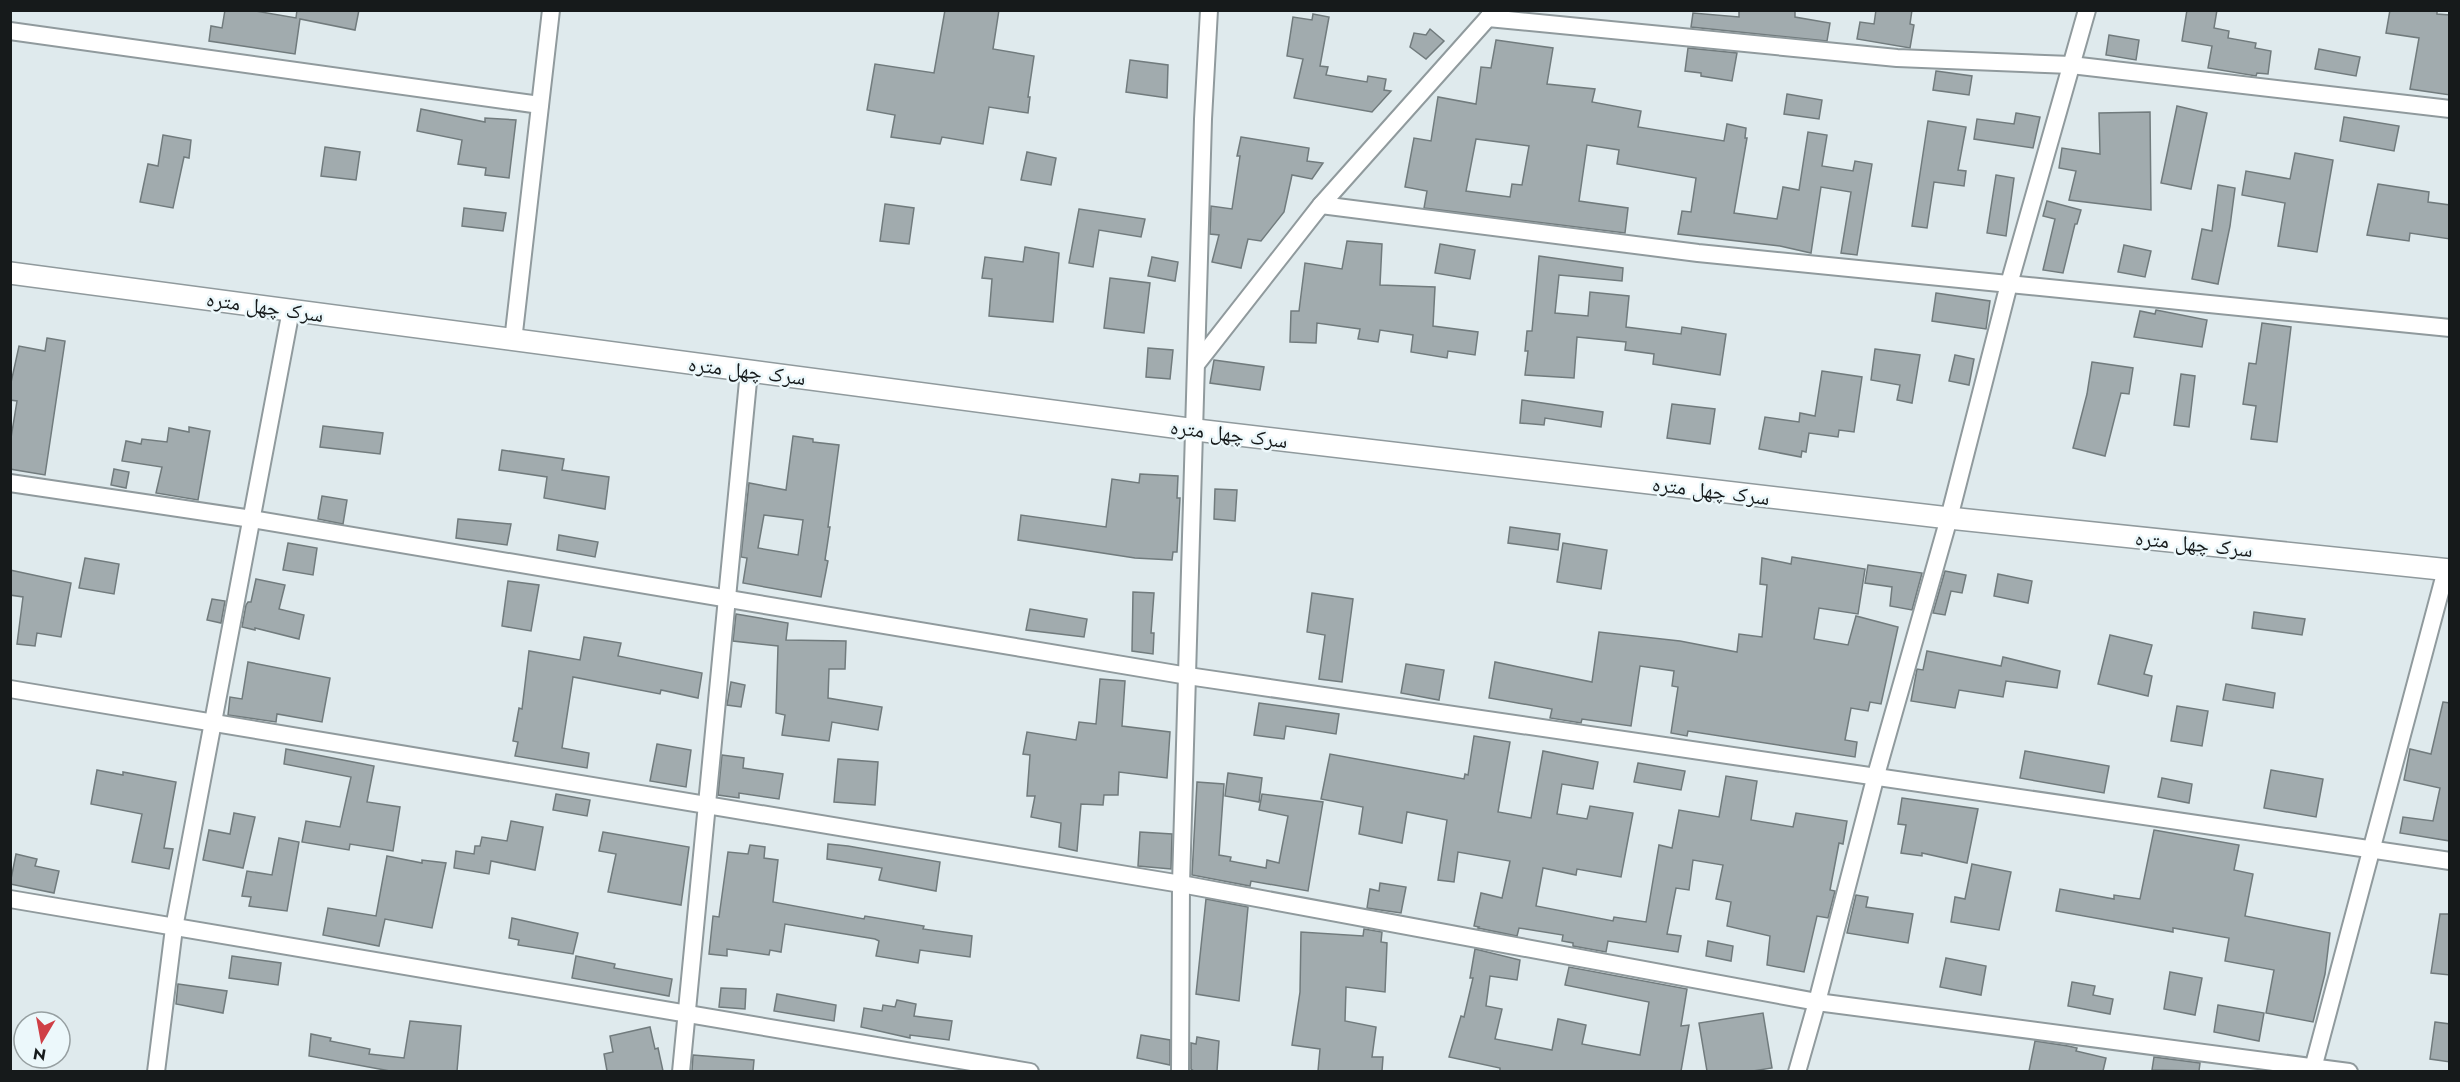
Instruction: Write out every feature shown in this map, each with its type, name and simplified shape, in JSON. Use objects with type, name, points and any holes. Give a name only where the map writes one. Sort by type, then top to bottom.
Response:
[{"type":"street","points":[[513,341],[551,10]]},
{"type":"street","points":[[1180,1071],[1181,884],[1198,362],[1203,119],[1209,10]]},
{"type":"street","points":[[1797,1071],[1876,775],[1950,519],[2009,284],[2087,10]]},
{"type":"street","points":[[1198,362],[1322,205],[1491,14],[1897,58],[2071,65],[2450,109]]},
{"type":"street","points":[[10,31],[540,105]]},
{"type":"street","points":[[1322,205],[1698,253],[2450,328]]},
{"type":"street","name":"سرک چهل متره","points":[[10,273],[1196,430],[1950,519],[2448,570]]},
{"type":"street","points":[[156,1071],[174,928],[291,310]]},
{"type":"street","points":[[681,1071],[749,371]]},
{"type":"street","points":[[10,483],[252,519],[1188,676],[1876,775],[2450,861]]},
{"type":"street","points":[[2312,1069],[2448,570]]},
{"type":"street","points":[[10,689],[1181,884],[1817,1002],[2312,1069],[2349,1071]]},
{"type":"street","points":[[10,899],[1030,1071]]},
{"type":"building","points":[[225,10],[249,10],[296,18],[297,10],[359,10],[355,30],[300,19],[295,54],[209,41],[211,26],[222,28]]},
{"type":"building","points":[[945,10],[999,10],[993,49],[1034,56],[1028,113],[989,107],[983,144],[942,137],[940,144],[891,137],[895,115],[867,110],[875,64],[934,73]]},
{"type":"building","points":[[1739,10],[1795,10],[1795,17],[1830,23],[1827,41],[1691,27],[1693,13],[1739,17]]},
{"type":"building","points":[[1876,10],[1912,10],[1910,24],[1914,25],[1910,48],[1857,39],[1860,22],[1874,24]]},
{"type":"building","points":[[2187,10],[2217,10],[2214,28],[2229,31],[2228,38],[2256,43],[2255,48],[2271,51],[2268,74],[2257,73],[2256,76],[2208,68],[2212,46],[2182,41]]},
{"type":"building","points":[[2390,10],[2437,10],[2437,14],[2450,15],[2450,95],[2410,89],[2419,38],[2386,33]]},
{"type":"building","points":[[1313,14],[1329,17],[1320,66],[1328,67],[1326,75],[1367,82],[1368,76],[1386,79],[1384,90],[1391,91],[1372,112],[1294,98],[1303,59],[1287,56],[1293,17],[1312,20]]},
{"type":"building","points":[[1430,29],[1444,41],[1426,59],[1410,47],[1414,33],[1426,35]]},
{"type":"building","points":[[2109,35],[2139,40],[2136,60],[2106,55]]},
{"type":"building","points":[[1496,40],[1553,48],[1547,84],[1595,89],[1592,102],[1641,111],[1638,127],[1724,141],[1727,124],[1746,128],[1745,138],[1747,138],[1734,213],[1777,219],[1783,187],[1799,190],[1808,132],[1827,135],[1822,166],[1853,171],[1855,161],[1872,164],[1857,255],[1841,253],[1851,192],[1821,187],[1811,253],[1780,246],[1678,234],[1682,211],[1691,212],[1696,178],[1617,164],[1619,150],[1587,145],[1579,201],[1628,208],[1625,233],[1424,208],[1427,191],[1405,187],[1414,138],[1431,141],[1438,97],[1476,104],[1481,67],[1491,68]],"holes":[[[1476,139],[1529,146],[1522,185],[1512,184],[1510,197],[1466,191]]]},
{"type":"building","points":[[1688,48],[1737,53],[1732,81],[1685,71]]},
{"type":"building","points":[[2319,49],[2360,57],[2356,76],[2315,69]]},
{"type":"building","points":[[1130,60],[1168,65],[1167,98],[1126,92]]},
{"type":"building","points":[[1936,71],[1972,76],[1969,95],[1933,90]]},
{"type":"building","points":[[1787,94],[1822,100],[1819,119],[1784,114]]},
{"type":"building","points":[[2177,106],[2207,113],[2191,189],[2161,183]]},
{"type":"building","points":[[421,109],[485,122],[485,118],[516,120],[509,178],[485,175],[486,168],[458,164],[462,140],[417,131]]},
{"type":"building","points":[[2150,112],[2151,210],[2069,200],[2076,171],[2059,168],[2062,148],[2100,154],[2099,113]]},
{"type":"building","points":[[2016,113],[2040,117],[2033,148],[1974,139],[1977,119],[2014,124]]},
{"type":"building","points":[[2344,117],[2399,126],[2394,151],[2340,141]]},
{"type":"building","points":[[1928,121],[1966,127],[1958,170],[1966,171],[1964,186],[1934,182],[1927,228],[1912,226]]},
{"type":"building","points":[[163,135],[191,140],[189,158],[184,157],[173,208],[140,202],[148,164],[158,166]]},
{"type":"building","points":[[1241,137],[1309,148],[1307,161],[1323,163],[1312,179],[1292,175],[1284,212],[1261,241],[1248,239],[1241,268],[1212,262],[1219,235],[1210,234],[1211,206],[1232,209]]},
{"type":"building","points":[[325,147],[360,152],[356,180],[321,176]]},
{"type":"building","points":[[1027,152],[1056,158],[1051,185],[1021,180]]},
{"type":"building","points":[[2295,153],[2333,160],[2317,252],[2278,246],[2285,203],[2242,195],[2246,171],[2290,179]]},
{"type":"building","points":[[1996,175],[2014,178],[2006,236],[1987,233]]},
{"type":"building","points":[[2378,184],[2429,192],[2428,202],[2450,205],[2450,239],[2410,233],[2409,241],[2367,235]]},
{"type":"building","points":[[2218,185],[2235,188],[2218,284],[2192,279],[2202,229],[2212,231]]},
{"type":"building","points":[[2047,201],[2081,210],[2077,224],[2075,224],[2063,273],[2043,270],[2055,219],[2043,216]]},
{"type":"building","points":[[885,204],[914,208],[909,244],[880,241]]},
{"type":"building","points":[[464,208],[506,213],[503,231],[462,226]]},
{"type":"building","points":[[1079,209],[1145,219],[1141,237],[1099,230],[1093,267],[1069,263]]},
{"type":"building","points":[[1347,241],[1382,244],[1380,285],[1435,287],[1433,326],[1478,332],[1475,355],[1448,351],[1447,358],[1411,352],[1413,335],[1380,330],[1378,342],[1358,339],[1360,329],[1317,323],[1316,343],[1290,342],[1291,311],[1299,311],[1305,263],[1342,269]]},
{"type":"building","points":[[1440,244],[1475,250],[1470,279],[1435,273]]},
{"type":"building","points":[[2124,245],[2151,251],[2145,277],[2118,272]]},
{"type":"building","points":[[1025,247],[1059,253],[1053,322],[989,316],[992,279],[982,278],[985,257],[1023,262]]},
{"type":"building","points":[[1539,256],[1623,268],[1622,281],[1559,275],[1555,313],[1588,316],[1590,292],[1629,296],[1626,327],[1681,334],[1682,327],[1726,334],[1720,375],[1653,364],[1654,354],[1625,350],[1626,342],[1577,337],[1574,378],[1525,375],[1528,351],[1525,351],[1527,331],[1532,331]]},
{"type":"building","points":[[1152,257],[1178,262],[1175,281],[1148,276]]},
{"type":"building","points":[[1110,278],[1150,283],[1144,333],[1104,328]]},
{"type":"building","points":[[1936,293],[1990,301],[1986,329],[1932,321]]},
{"type":"building","points":[[2156,310],[2207,320],[2202,347],[2134,337],[2140,311],[2155,314]]},
{"type":"building","points":[[2262,323],[2291,327],[2277,442],[2251,439],[2256,406],[2243,404],[2249,363],[2256,364]]},
{"type":"building","points":[[47,338],[65,341],[45,475],[10,469],[10,444],[17,401],[10,400],[10,387],[19,346],[45,351]]},
{"type":"building","points":[[1148,348],[1173,350],[1170,379],[1146,377]]},
{"type":"building","points":[[1875,349],[1920,355],[1912,403],[1897,400],[1900,385],[1871,380]]},
{"type":"building","points":[[1955,355],[1974,359],[1969,385],[1949,381]]},
{"type":"building","points":[[1214,360],[1264,367],[1260,390],[1210,383]]},
{"type":"building","points":[[2092,362],[2133,368],[2129,394],[2121,393],[2105,456],[2073,448],[2087,394]]},
{"type":"building","points":[[1822,371],[1862,377],[1854,432],[1839,430],[1838,437],[1809,433],[1806,452],[1802,451],[1801,457],[1759,449],[1765,417],[1799,422],[1800,413],[1815,416]]},
{"type":"building","points":[[2181,374],[2195,376],[2189,427],[2174,425]]},
{"type":"building","points":[[1522,400],[1603,412],[1601,427],[1545,418],[1544,425],[1520,423]]},
{"type":"building","points":[[1672,404],[1715,409],[1710,444],[1667,438]]},
{"type":"building","points":[[323,426],[383,433],[380,454],[320,447]]},
{"type":"building","points":[[189,427],[210,431],[198,500],[156,493],[162,467],[122,461],[126,441],[141,444],[142,439],[167,442],[169,428],[189,432]]},
{"type":"building","points":[[793,436],[813,439],[813,442],[839,445],[828,527],[830,527],[825,560],[828,561],[821,597],[743,583],[747,558],[741,557],[749,483],[786,490]],"holes":[[[764,515],[803,520],[798,555],[758,548]]]},
{"type":"building","points":[[502,450],[564,459],[562,470],[609,477],[605,509],[544,498],[547,477],[499,470]]},
{"type":"building","points":[[114,469],[129,472],[126,488],[111,485]]},
{"type":"building","points":[[1140,474],[1178,476],[1177,498],[1180,498],[1177,552],[1173,552],[1172,560],[1135,558],[1018,540],[1021,515],[1106,527],[1112,479],[1139,483]]},
{"type":"building","points":[[1215,489],[1237,490],[1235,521],[1214,519]]},
{"type":"building","points":[[322,496],[347,500],[343,524],[318,519]]},
{"type":"building","points":[[458,519],[511,524],[507,545],[456,538]]},
{"type":"building","points":[[1510,527],[1560,534],[1558,550],[1508,543]]},
{"type":"building","points":[[559,535],[598,542],[595,557],[557,550]]},
{"type":"building","points":[[288,543],[317,548],[313,575],[283,570]]},
{"type":"building","points":[[1563,543],[1607,550],[1601,589],[1557,582]]},
{"type":"building","points":[[1792,557],[1865,569],[1858,614],[1819,608],[1814,639],[1848,645],[1856,616],[1898,627],[1881,704],[1870,702],[1868,711],[1851,708],[1845,740],[1857,742],[1855,757],[1688,731],[1687,736],[1671,733],[1678,687],[1672,686],[1674,671],[1640,666],[1631,726],[1582,719],[1581,723],[1550,718],[1552,709],[1489,698],[1495,662],[1592,682],[1599,632],[1680,641],[1737,652],[1739,634],[1762,637],[1767,585],[1760,584],[1762,558],[1791,564]]},
{"type":"building","points":[[85,558],[119,564],[114,594],[79,588]]},
{"type":"building","points":[[1868,565],[1922,573],[1912,610],[1890,606],[1892,587],[1865,583]]},
{"type":"building","points":[[10,570],[71,583],[61,637],[37,633],[35,646],[17,644],[23,597],[10,595]]},
{"type":"building","points":[[1945,571],[1966,575],[1962,593],[1951,591],[1945,615],[1933,613]]},
{"type":"building","points":[[1998,574],[2032,581],[2028,603],[1994,596]]},
{"type":"building","points":[[256,579],[285,585],[279,609],[304,615],[299,639],[242,627],[246,605],[251,602]]},
{"type":"building","points":[[508,581],[539,585],[531,631],[502,626]]},
{"type":"building","points":[[1133,592],[1154,593],[1151,633],[1154,633],[1153,654],[1132,651]]},
{"type":"building","points":[[1312,593],[1353,599],[1342,682],[1319,679],[1325,635],[1307,632]]},
{"type":"building","points":[[212,599],[225,601],[221,623],[207,620]]},
{"type":"building","points":[[1030,609],[1087,619],[1084,637],[1026,630]]},
{"type":"building","points":[[2254,612],[2305,619],[2302,635],[2252,628]]},
{"type":"building","points":[[736,614],[788,623],[786,640],[846,641],[845,669],[829,669],[828,698],[882,707],[878,730],[832,722],[829,741],[782,735],[785,715],[776,713],[778,646],[733,641]]},
{"type":"building","points":[[2110,635],[2152,645],[2144,674],[2152,676],[2148,696],[2098,684]]},
{"type":"building","points":[[584,637],[621,643],[618,656],[702,673],[698,698],[661,690],[660,694],[573,677],[562,748],[589,753],[587,768],[515,756],[518,742],[513,741],[519,708],[522,709],[529,651],[580,660]]},
{"type":"building","points":[[1927,651],[2001,666],[2003,657],[2060,671],[2057,688],[2006,681],[2003,697],[1959,690],[1955,708],[1911,701],[1917,669],[1923,670]]},
{"type":"building","points":[[248,662],[330,678],[322,722],[277,714],[276,722],[228,715],[230,697],[242,699]]},
{"type":"building","points":[[1406,664],[1444,670],[1439,700],[1401,693]]},
{"type":"building","points":[[1100,679],[1125,681],[1122,726],[1170,732],[1167,778],[1119,772],[1118,795],[1104,795],[1103,805],[1081,804],[1077,851],[1059,847],[1061,823],[1031,817],[1035,796],[1027,796],[1030,755],[1023,754],[1027,732],[1076,740],[1079,722],[1096,724]]},
{"type":"building","points":[[731,682],[745,685],[741,707],[727,705]]},
{"type":"building","points":[[2226,684],[2275,693],[2273,708],[2223,700]]},
{"type":"building","points":[[2443,702],[2450,703],[2450,841],[2400,833],[2403,817],[2433,821],[2440,788],[2404,780],[2410,749],[2431,754]]},
{"type":"building","points":[[1259,703],[1339,714],[1336,734],[1286,726],[1284,739],[1254,735]]},
{"type":"building","points":[[2177,706],[2208,711],[2202,746],[2171,741]]},
{"type":"building","points":[[1474,736],[1510,742],[1498,812],[1531,818],[1543,751],[1598,762],[1593,789],[1562,784],[1557,814],[1587,819],[1590,806],[1633,813],[1621,877],[1577,869],[1576,875],[1543,868],[1536,906],[1613,921],[1614,917],[1646,922],[1659,845],[1672,848],[1679,810],[1719,817],[1726,776],[1757,781],[1751,820],[1793,827],[1796,813],[1847,821],[1843,844],[1839,843],[1830,890],[1835,891],[1828,918],[1817,916],[1804,972],[1767,965],[1770,936],[1727,926],[1731,902],[1716,899],[1723,865],[1693,860],[1689,890],[1676,888],[1667,934],[1681,936],[1678,952],[1608,941],[1606,952],[1573,946],[1573,943],[1562,941],[1563,935],[1519,928],[1517,936],[1474,926],[1481,893],[1502,898],[1510,861],[1458,852],[1454,882],[1438,880],[1447,820],[1407,812],[1402,843],[1359,834],[1363,807],[1321,799],[1330,754],[1464,779],[1465,774],[1468,775]]},
{"type":"building","points":[[657,744],[691,750],[686,787],[650,781]]},
{"type":"building","points":[[286,749],[374,766],[367,802],[400,807],[393,851],[350,844],[349,850],[302,842],[306,821],[340,827],[351,777],[284,764]]},
{"type":"building","points":[[2025,751],[2109,766],[2104,793],[2020,778]]},
{"type":"building","points":[[722,755],[744,758],[743,768],[783,774],[779,799],[739,793],[739,798],[718,795]]},
{"type":"building","points":[[838,759],[878,762],[875,805],[834,802]]},
{"type":"building","points":[[1638,763],[1685,771],[1681,790],[1634,782]]},
{"type":"building","points":[[97,770],[123,775],[123,772],[176,782],[164,848],[173,849],[169,869],[132,862],[142,814],[91,804]]},
{"type":"building","points":[[2271,770],[2323,779],[2316,817],[2264,808]]},
{"type":"building","points":[[1228,773],[1262,778],[1259,802],[1225,796]]},
{"type":"building","points":[[2162,778],[2192,784],[2189,803],[2158,797]]},
{"type":"building","points":[[1197,782],[1224,784],[1219,855],[1231,857],[1230,861],[1266,868],[1267,860],[1279,863],[1288,816],[1259,810],[1262,794],[1323,802],[1308,891],[1251,881],[1250,886],[1192,875]]},
{"type":"building","points":[[556,794],[590,800],[587,816],[553,810]]},
{"type":"building","points":[[1902,798],[1978,809],[1967,863],[1922,853],[1922,856],[1901,853],[1906,825],[1898,824]]},
{"type":"building","points":[[234,813],[255,817],[243,868],[203,860],[209,830],[230,834]]},
{"type":"building","points":[[511,821],[543,827],[535,870],[491,861],[489,874],[454,868],[456,851],[474,854],[475,846],[480,846],[482,837],[507,841]]},
{"type":"building","points":[[2154,830],[2239,845],[2234,870],[2253,874],[2245,916],[2330,933],[2325,974],[2313,1022],[2266,1013],[2274,970],[2225,961],[2229,938],[2173,928],[2173,932],[2056,911],[2060,889],[2114,899],[2114,895],[2140,899]]},
{"type":"building","points":[[603,832],[689,847],[681,905],[608,892],[616,854],[599,851]]},
{"type":"building","points":[[1140,832],[1172,834],[1171,869],[1138,866]]},
{"type":"building","points":[[279,838],[299,842],[287,911],[249,906],[251,897],[242,896],[247,871],[272,875]]},
{"type":"building","points":[[828,844],[940,862],[936,891],[879,880],[882,868],[827,859]]},
{"type":"building","points":[[750,845],[765,847],[764,858],[778,860],[773,902],[972,936],[970,957],[920,950],[918,963],[876,956],[879,941],[875,939],[785,924],[781,952],[770,950],[769,955],[727,949],[727,956],[709,954],[713,916],[719,917],[728,852],[748,854]]},
{"type":"building","points":[[16,854],[37,859],[35,866],[59,871],[54,893],[10,884]]},
{"type":"building","points":[[387,856],[422,863],[422,860],[446,863],[432,928],[385,919],[379,946],[323,935],[328,908],[376,916]]},
{"type":"building","points":[[1972,864],[2011,872],[1999,930],[1951,922],[1955,897],[1965,899]]},
{"type":"building","points":[[1380,883],[1406,887],[1401,913],[1367,908],[1370,889],[1379,891]]},
{"type":"building","points":[[1856,895],[1868,897],[1866,907],[1913,914],[1908,943],[1847,933]]},
{"type":"building","points":[[1206,899],[1248,907],[1239,1001],[1196,994]]},
{"type":"building","points":[[2440,914],[2450,914],[2450,975],[2431,973]]},
{"type":"building","points":[[512,918],[578,933],[573,954],[518,945],[519,940],[509,938]]},
{"type":"building","points":[[1364,929],[1382,932],[1381,942],[1387,943],[1385,992],[1346,987],[1345,1021],[1376,1027],[1372,1057],[1383,1057],[1382,1071],[1318,1071],[1320,1049],[1292,1045],[1300,992],[1301,932],[1363,936]]},
{"type":"building","points":[[1708,941],[1733,946],[1731,961],[1706,956]]},
{"type":"building","points":[[1475,949],[1520,960],[1517,980],[1490,976],[1486,1006],[1502,1009],[1495,1039],[1552,1050],[1558,1019],[1586,1025],[1582,1044],[1640,1055],[1649,1002],[1565,985],[1569,967],[1687,989],[1681,1026],[1689,1025],[1681,1071],[1500,1071],[1500,1068],[1449,1057],[1461,1016],[1464,1017],[1473,978],[1470,978]]},
{"type":"building","points":[[232,956],[281,963],[278,985],[229,978]]},
{"type":"building","points":[[576,956],[615,964],[614,968],[672,979],[669,996],[572,978]]},
{"type":"building","points":[[1946,958],[1986,966],[1981,995],[1940,987]]},
{"type":"building","points":[[2170,972],[2202,978],[2195,1015],[2164,1009]]},
{"type":"building","points":[[2072,982],[2095,986],[2093,995],[2113,999],[2110,1014],[2068,1006]]},
{"type":"building","points":[[178,984],[227,991],[223,1013],[176,1004]]},
{"type":"building","points":[[721,988],[746,989],[745,1009],[719,1007]]},
{"type":"building","points":[[777,994],[836,1005],[834,1021],[774,1011]]},
{"type":"building","points":[[897,1000],[916,1004],[914,1016],[952,1021],[949,1040],[910,1035],[910,1038],[861,1027],[864,1008],[882,1011],[883,1005],[895,1007]]},
{"type":"building","points":[[2218,1005],[2264,1013],[2259,1041],[2214,1032]]},
{"type":"building","points":[[1763,1013],[1772,1068],[1753,1071],[1707,1071],[1699,1023]]},
{"type":"building","points":[[410,1021],[461,1026],[457,1071],[390,1071],[309,1056],[311,1034],[331,1038],[330,1041],[370,1049],[369,1054],[404,1058]]},
{"type":"building","points":[[2435,1022],[2450,1024],[2450,1062],[2430,1059]]},
{"type":"building","points":[[650,1027],[663,1071],[607,1071],[604,1054],[613,1052],[610,1036]]},
{"type":"building","points":[[1141,1035],[1170,1040],[1170,1065],[1137,1058]]},
{"type":"building","points":[[1197,1037],[1219,1041],[1217,1071],[1191,1069],[1191,1043],[1196,1044]]},
{"type":"building","points":[[2035,1041],[2077,1048],[2076,1051],[2106,1058],[2103,1071],[2029,1071]]},
{"type":"building","points":[[693,1055],[754,1060],[753,1071],[692,1071]]},
{"type":"building","points":[[2154,1057],[2200,1063],[2199,1071],[2152,1070]]}]
